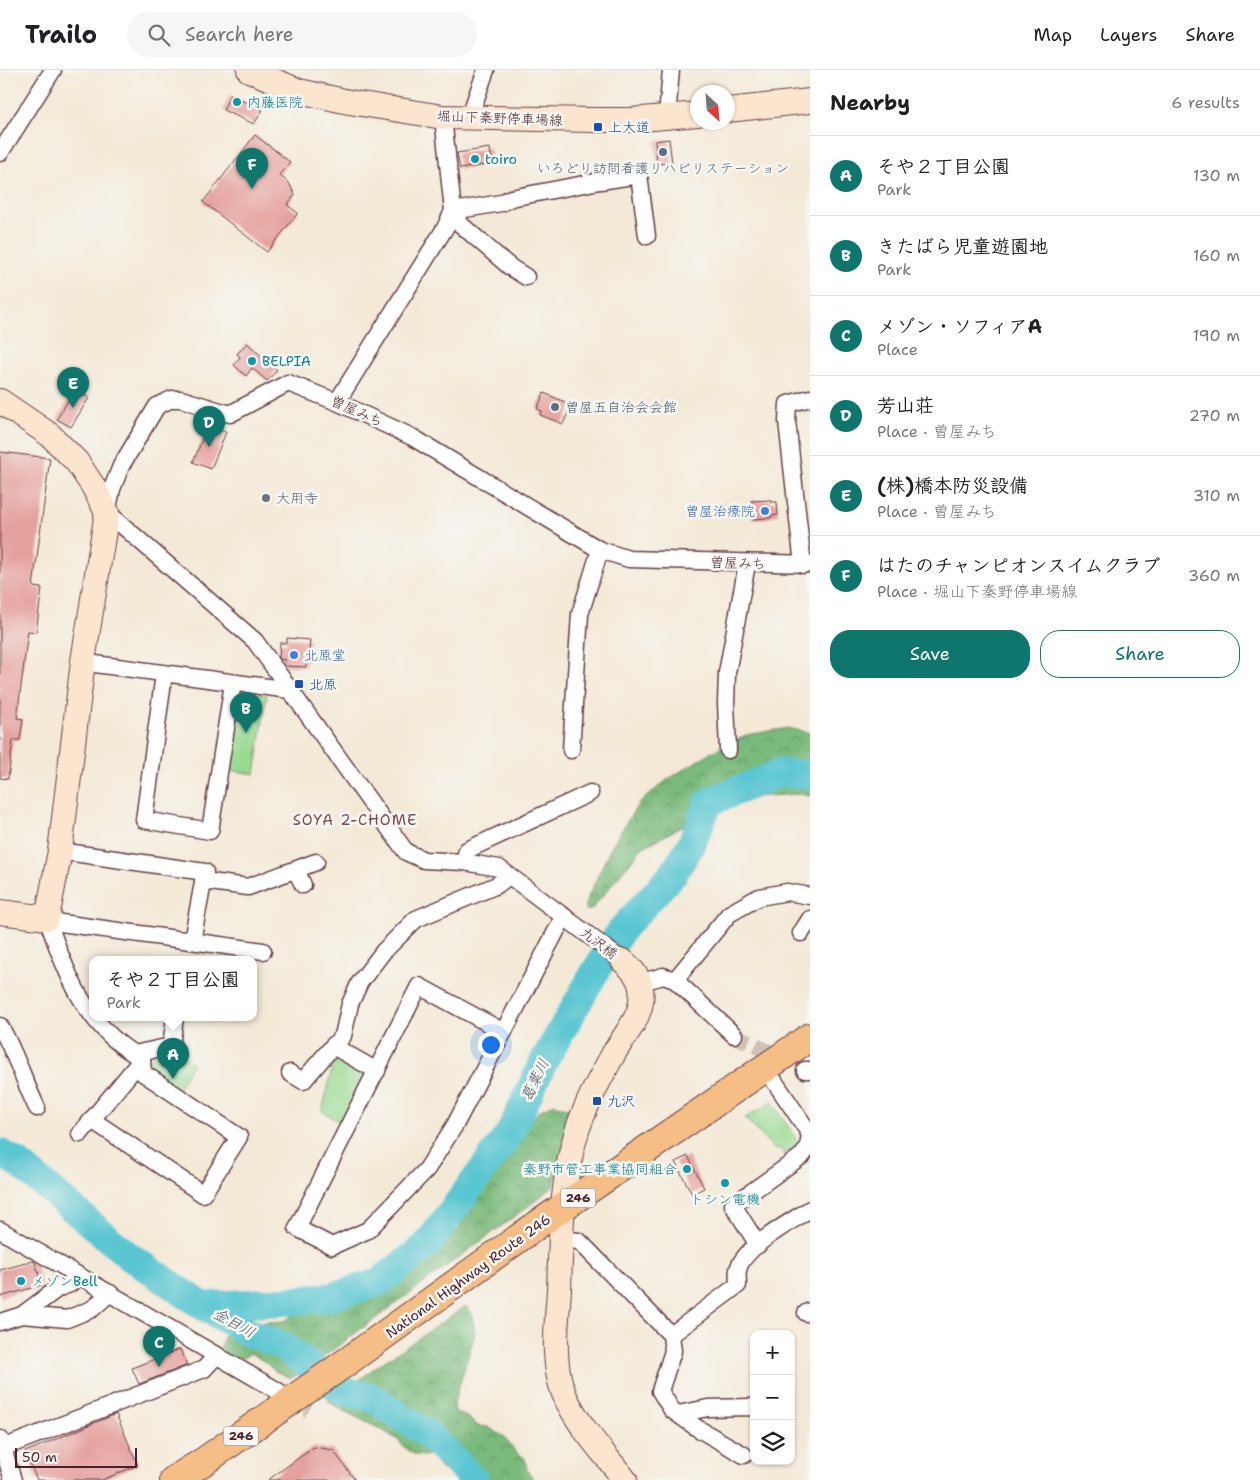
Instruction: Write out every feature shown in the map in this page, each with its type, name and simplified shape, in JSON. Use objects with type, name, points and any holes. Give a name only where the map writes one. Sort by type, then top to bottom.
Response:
[{"type":"highway","name":"National Highway Route 246","points":[[174,1480],[203,1462],[563,1208],[810,1037]]},
{"type":"street","points":[[0,153],[53,70]]},
{"type":"street","name":"堀山下秦野停車場線","points":[[249,70],[299,91],[349,102],[443,117],[594,120],[690,115]]},
{"type":"street","points":[[469,118],[486,70]]},
{"type":"street","points":[[667,117],[671,70]]},
{"type":"street","points":[[735,109],[810,101]]},
{"type":"street","points":[[443,117],[453,211],[460,223],[510,267],[526,277]]},
{"type":"street","points":[[453,211],[500,203],[511,198],[600,181],[639,176],[647,236]]},
{"type":"street","points":[[337,402],[445,228],[453,211]]},
{"type":"street","name":"曽屋みち","points":[[107,512],[112,489],[121,466],[157,406],[172,399],[181,399],[230,414],[288,383],[337,402],[412,437],[600,550],[629,559],[807,565]]},
{"type":"street","points":[[807,565],[787,421],[788,404],[810,398]]},
{"type":"street","points":[[0,401],[50,434],[76,462],[93,486],[107,512],[83,661],[60,851],[47,918],[70,979],[89,1012]]},
{"type":"street","name":"九沢橋","points":[[107,512],[255,641],[406,852],[424,860],[464,862],[499,868],[623,961]]},
{"type":"street","points":[[571,750],[580,614],[600,550]]},
{"type":"street","points":[[728,750],[726,703],[728,673],[747,564]]},
{"type":"street","points":[[83,661],[164,674],[290,690]]},
{"type":"street","points":[[164,674],[144,820],[210,831],[233,683]]},
{"type":"street","points":[[464,862],[467,850],[590,793]]},
{"type":"street","points":[[60,851],[205,872],[192,941]]},
{"type":"street","points":[[203,880],[248,887],[316,862]]},
{"type":"street","points":[[296,870],[303,885]]},
{"type":"street","points":[[290,1073],[303,1080],[343,1036],[350,1004],[360,982],[384,952],[416,919],[497,885],[509,876]]},
{"type":"street","points":[[675,980],[729,914],[759,897],[787,892],[810,896]]},
{"type":"street","points":[[0,912],[47,918],[61,923],[264,951]]},
{"type":"street","points":[[504,1032],[419,986],[297,1228],[332,1246],[368,1230],[427,1169],[455,1125],[504,1032],[570,921]]},
{"type":"street","points":[[623,961],[636,972],[641,997],[639,1009],[613,1056],[578,1128],[563,1208],[556,1357],[564,1392],[577,1420],[625,1480]]},
{"type":"street","points":[[639,983],[663,976],[675,980],[734,1036]]},
{"type":"street","points":[[92,1120],[203,1194],[239,1137],[143,1073],[138,1056],[109,1035],[96,1021]]},
{"type":"street","points":[[80,1134],[138,1056],[171,1046],[175,1021]]},
{"type":"street","points":[[0,1026],[37,1108]]},
{"type":"street","points":[[333,1046],[377,1071]]},
{"type":"street","points":[[758,1245],[733,1205],[803,1154],[808,1147],[810,1134],[766,1069]]},
{"type":"street","points":[[671,1335],[738,1285],[738,1269],[744,1257],[758,1245],[810,1210]]},
{"type":"street","points":[[0,1230],[278,1391]]},
{"type":"street","points":[[561,1240],[579,1241],[671,1335],[673,1351],[660,1391],[672,1410],[697,1428],[744,1455]]},
{"type":"street","points":[[0,1322],[22,1315],[57,1290],[70,1284],[78,1275]]},
{"type":"street","points":[[22,1315],[67,1319],[92,1309],[110,1293]]},
{"type":"street","points":[[13,1480],[1,1445],[204,1369],[217,1355]]},
{"type":"street","points":[[678,1414],[708,1408],[750,1407]]},
{"type":"green space","points":[[242,691],[267,695],[255,774],[226,770],[236,695]]},
{"type":"green space","points":[[788,728],[810,733],[810,796],[799,794],[754,797],[690,822],[642,848],[591,910],[586,910],[585,904],[612,845],[639,803],[667,780],[708,754],[746,735]]},
{"type":"green space","points":[[176,1052],[193,1063],[178,1089],[150,1070],[148,1063],[154,1054],[174,1056]]},
{"type":"green space","points":[[335,1056],[364,1070],[367,1078],[343,1124],[322,1111]]},
{"type":"green space","points":[[772,1102],[799,1143],[784,1154],[779,1148],[776,1151],[745,1118]]},
{"type":"green space","points":[[555,1104],[570,1109],[569,1126],[554,1186],[534,1202],[304,1371],[291,1378],[275,1371],[251,1353],[243,1358],[227,1357],[221,1347],[225,1332],[237,1324],[285,1321],[296,1313],[353,1303],[390,1285],[423,1261],[458,1230],[486,1180],[507,1150],[540,1110]]},
{"type":"green space","points":[[466,1306],[472,1314],[475,1334],[454,1403],[455,1412],[467,1417],[478,1426],[488,1427],[503,1436],[515,1452],[525,1458],[527,1470],[534,1480],[457,1480],[453,1474],[441,1469],[431,1454],[424,1456],[416,1455],[408,1451],[398,1440],[382,1430],[326,1400],[355,1383]]},
{"type":"building","name":"内藤医院","points":[[230,95],[263,110],[254,124],[223,110]]},
{"type":"building","points":[[255,135],[290,162],[279,175],[289,183],[295,195],[287,205],[298,213],[267,252],[203,202]]},
{"type":"building","name":"いろどり訪問看護リハビリステーション","points":[[669,139],[672,163],[657,164],[655,141]]},
{"type":"building","name":"toiro","points":[[490,148],[492,164],[460,169],[457,153]]},
{"type":"building","name":"BELPIA","points":[[247,343],[277,370],[267,381],[252,368],[246,376],[234,365],[240,357],[237,354]]},
{"type":"building","points":[[75,389],[89,398],[71,427],[57,419]]},
{"type":"building","name":"曽屋五自治会会館","points":[[544,393],[572,405],[563,424],[540,415],[542,411],[537,409]]},
{"type":"building","points":[[208,425],[226,432],[211,469],[193,462]]},
{"type":"building","points":[[0,452],[50,458],[33,587],[42,588],[36,632],[28,631],[17,718],[23,719],[20,740],[13,740],[8,779],[0,778]]},
{"type":"building","name":"曽屋治療院","points":[[770,500],[770,502],[777,502],[778,515],[771,516],[771,518],[752,519],[751,501]]},
{"type":"building","name":"北原堂","points":[[287,638],[310,640],[306,667],[285,666],[285,660],[279,658],[280,643],[287,643]]},
{"type":"building","name":"秦野市管工事業協同組合","points":[[688,1156],[704,1188],[692,1194],[675,1162]]},
{"type":"building","name":"メゾンBell","points":[[35,1262],[42,1285],[0,1297],[0,1270]]},
{"type":"building","points":[[180,1349],[187,1365],[139,1384],[132,1368]]},
{"type":"building","points":[[116,1414],[138,1465],[102,1480],[37,1480],[25,1452]]},
{"type":"building","points":[[314,1447],[333,1450],[355,1480],[268,1480]]},
{"type":"waterway","name":"葛葉川","points":[[203,1306],[331,1297],[380,1282],[427,1245],[510,1133],[544,1061],[595,972],[622,929],[673,874],[692,843],[709,802],[781,773],[810,775]]},
{"type":"waterway","name":"金目川","points":[[0,1153],[18,1163],[129,1256],[203,1306],[247,1332],[281,1345],[343,1391],[371,1397],[430,1436],[474,1480]]},
{"type":"tunnel","points":[[734,1035],[805,1070]]},
{"type":"tunnel","points":[[286,1396],[309,1410]]},
{"type":"place","name":"内藤医院","points":[[237,102]]},
{"type":"place","name":"上大道","points":[[598,127]]},
{"type":"place","name":"いろどり訪問看護リハビリステーション","points":[[663,152]]},
{"type":"place","name":"toiro","points":[[475,159]]},
{"type":"place","name":"はたのチャンピオンスイムクラブ","points":[[252,189]]},
{"type":"place","name":"BELPIA","points":[[252,361]]},
{"type":"place","name":"曽屋五自治会会館","points":[[555,407]]},
{"type":"place","name":"(株)橋本防災設備","points":[[73,408]]},
{"type":"place","name":"芳山荘","points":[[209,447]]},
{"type":"place","name":"大用寺","points":[[266,498]]},
{"type":"place","name":"曽屋治療院","points":[[765,511]]},
{"type":"place","name":"北原堂","points":[[294,655]]},
{"type":"place","name":"北原","points":[[299,684]]},
{"type":"place","name":"きたばら児童遊園地","points":[[246,733]]},
{"type":"place","name":"そや２丁目公園","points":[[173,1079]]},
{"type":"place","name":"九沢","points":[[597,1101]]},
{"type":"place","name":"秦野市管工事業協同組合","points":[[687,1169]]},
{"type":"place","name":"トシン電機","points":[[725,1183]]},
{"type":"place","name":"メゾンBell","points":[[21,1281]]},
{"type":"place","name":"メゾン・ソフィアA","points":[[159,1367]]},
{"type":"district","name":"SOYA 2-CHOME","points":[[355,820]]}]
